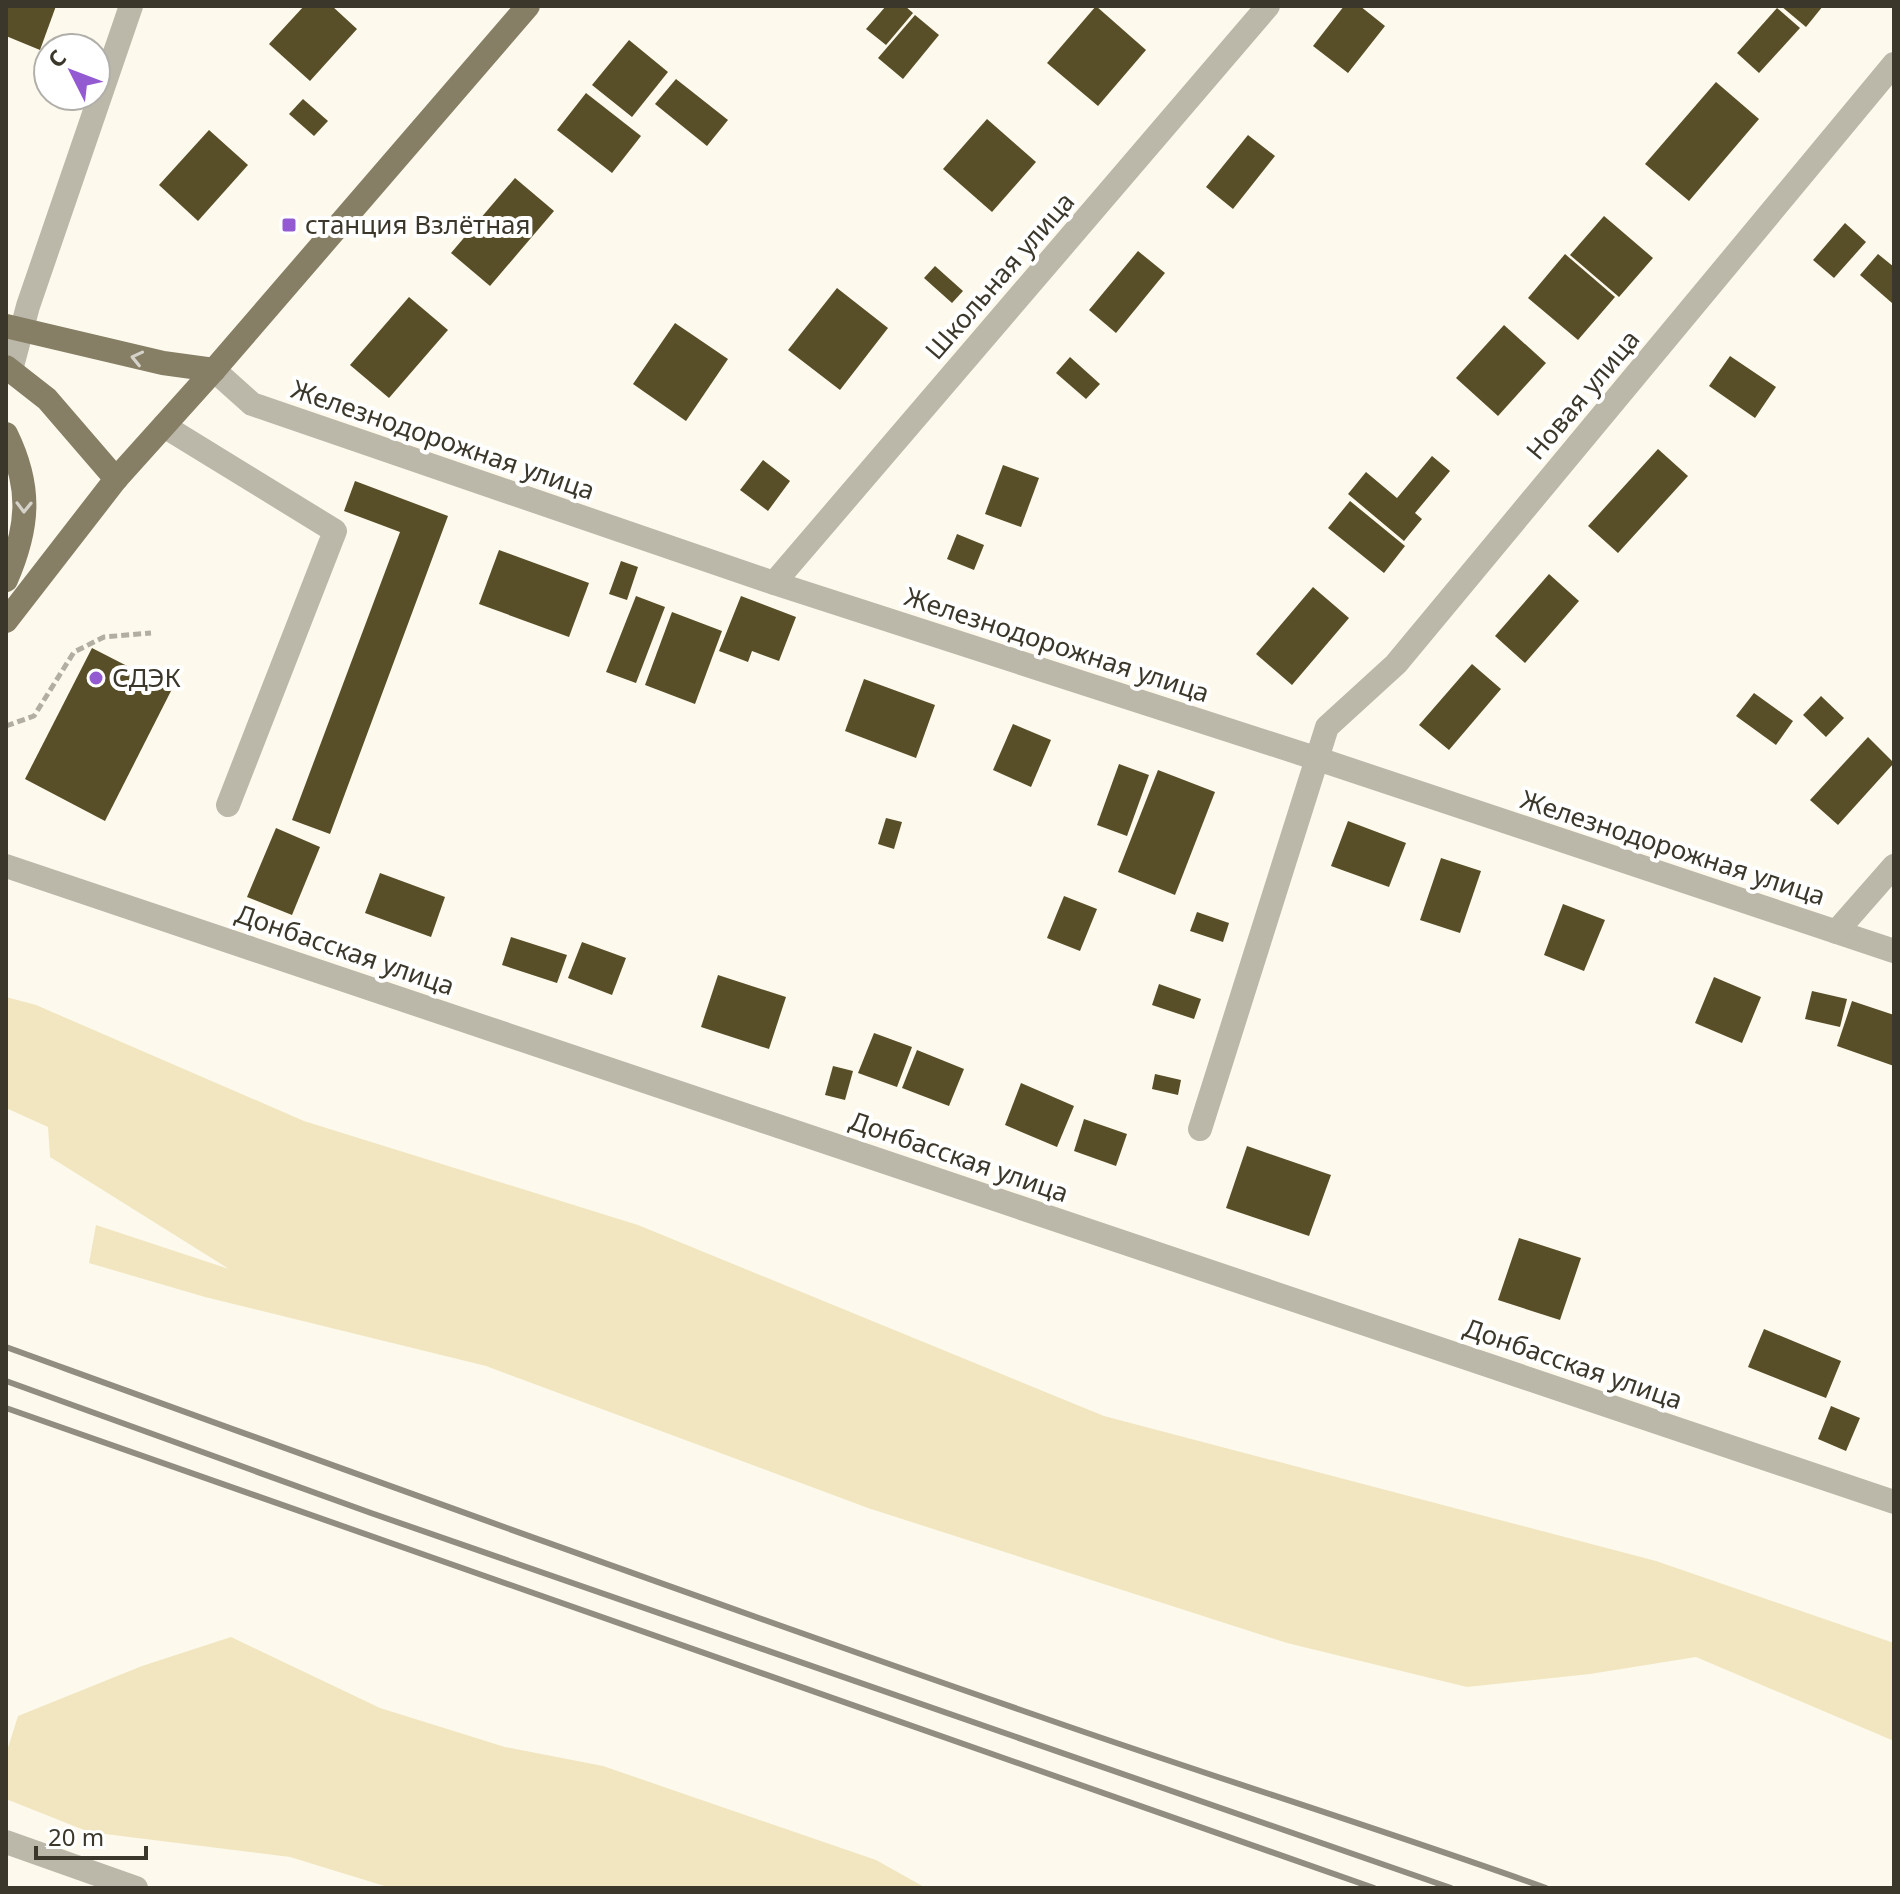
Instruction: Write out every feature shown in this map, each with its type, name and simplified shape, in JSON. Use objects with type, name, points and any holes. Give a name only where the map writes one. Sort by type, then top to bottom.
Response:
[{"type":"main road","points":[[6,621],[116,479],[528,6]]},
{"type":"main road","points":[[13,328],[163,363],[214,370]]},
{"type":"main road","points":[[8,368],[47,399],[116,479]]},
{"type":"main road","points":[[6,434],[18,460],[25,489],[25,517],[19,551],[6,580]]},
{"type":"street","points":[[8,368],[13,328],[131,6]]},
{"type":"street","name":"Школьная улица","points":[[774,583],[1268,6]]},
{"type":"street","name":"Новая улица","points":[[1200,1129],[1327,727],[1396,664],[1894,64]]},
{"type":"street","name":"Железнодорожная улица","points":[[214,370],[252,404],[774,583],[1318,759],[1894,951]]},
{"type":"street","points":[[164,426],[335,531],[228,805]]},
{"type":"street","name":"Донбасская улица","points":[[6,866],[1894,1502]]},
{"type":"street","points":[[1836,932],[1894,866]]},
{"type":"street","points":[[6,1842],[131,1887]]},
{"type":"path","points":[[6,726],[34,716],[74,652],[104,637],[151,633]]},
{"type":"shaded area","points":[[6,997],[36,1005],[304,1121],[638,1225],[1104,1416],[1656,1561],[1894,1643],[1894,1741],[1696,1657],[1590,1674],[1467,1687],[1287,1643],[868,1508],[486,1366],[205,1297],[89,1263],[96,1225],[229,1269],[50,1157],[48,1127],[6,1108]]},
{"type":"shaded area","points":[[231,1637],[380,1708],[505,1747],[603,1766],[876,1860],[926,1888],[391,1888],[290,1857],[89,1832],[6,1799],[6,1754],[18,1716],[142,1666]]},
{"type":"building","points":[[6,6],[56,6],[47,32],[32,32],[32,47],[6,36]]},
{"type":"building","points":[[304,6],[332,6],[357,29],[310,81],[269,44]]},
{"type":"building","points":[[886,6],[905,6],[913,13],[886,45],[866,29]]},
{"type":"building","points":[[1096,6],[1146,50],[1098,106],[1047,63]]},
{"type":"building","points":[[1344,6],[1360,6],[1385,26],[1348,73],[1313,46]]},
{"type":"building","points":[[1781,6],[1823,6],[1806,27]]},
{"type":"building","points":[[1777,8],[1800,28],[1759,73],[1737,53]]},
{"type":"building","points":[[915,15],[939,35],[903,79],[878,58]]},
{"type":"building","points":[[629,40],[668,72],[632,117],[592,85]]},
{"type":"building","points":[[676,79],[728,120],[707,146],[655,104]]},
{"type":"building","points":[[1716,82],[1759,119],[1689,201],[1645,164]]},
{"type":"building","points":[[586,93],[641,136],[612,173],[557,130]]},
{"type":"building","points":[[303,99],[328,121],[314,136],[289,114]]},
{"type":"building","points":[[987,119],[1036,162],[992,212],[943,169]]},
{"type":"building","points":[[209,130],[248,165],[198,221],[159,185]]},
{"type":"building","points":[[1248,135],[1275,156],[1233,209],[1206,187]]},
{"type":"building","points":[[515,178],[554,211],[490,286],[451,253]]},
{"type":"building","points":[[1604,216],[1653,258],[1619,297],[1570,255]]},
{"type":"building","points":[[1845,223],[1866,242],[1834,278],[1813,260]]},
{"type":"building","points":[[1138,251],[1165,273],[1116,333],[1089,310]]},
{"type":"building","points":[[1565,254],[1615,297],[1578,340],[1528,298]]},
{"type":"building","points":[[1878,254],[1894,267],[1892,303],[1860,275]]},
{"type":"building","points":[[935,266],[963,291],[952,303],[924,278]]},
{"type":"building","points":[[837,288],[888,328],[840,390],[788,350]]},
{"type":"building","points":[[409,297],[448,330],[389,398],[350,365]]},
{"type":"building","points":[[675,323],[728,359],[686,421],[633,384]]},
{"type":"building","points":[[1504,325],[1546,363],[1498,416],[1456,378]]},
{"type":"building","points":[[1730,356],[1776,387],[1755,418],[1709,386]]},
{"type":"building","points":[[1070,357],[1100,384],[1086,399],[1056,373]]},
{"type":"building","points":[[1658,449],[1688,476],[1618,553],[1588,526]]},
{"type":"building","points":[[1432,456],[1450,471],[1415,513],[1422,519],[1404,541],[1348,494],[1366,472],[1397,498]]},
{"type":"building","points":[[763,460],[790,481],[768,511],[740,490]]},
{"type":"building","points":[[1003,465],[1039,478],[1021,527],[985,514]]},
{"type":"building","points":[[355,481],[448,516],[330,834],[292,820],[400,532],[344,511]]},
{"type":"building","points":[[1350,501],[1405,546],[1384,573],[1328,528]]},
{"type":"building","points":[[957,534],[984,545],[974,570],[947,559]]},
{"type":"building","points":[[499,550],[589,583],[569,637],[479,604]]},
{"type":"building","points":[[621,561],[638,567],[627,600],[609,594]]},
{"type":"building","points":[[1549,574],[1579,601],[1525,663],[1495,636]]},
{"type":"building","points":[[1313,587],[1349,618],[1292,685],[1256,654]]},
{"type":"building","points":[[636,596],[665,607],[636,683],[606,672]]},
{"type":"building","points":[[741,596],[796,617],[779,661],[752,651],[748,662],[719,651]]},
{"type":"building","points":[[672,612],[722,631],[695,704],[645,685]]},
{"type":"building","points":[[92,648],[172,689],[105,821],[25,779]]},
{"type":"building","points":[[1472,664],[1501,689],[1449,750],[1419,725]]},
{"type":"building","points":[[864,679],[935,705],[916,758],[845,731]]},
{"type":"building","points":[[1754,693],[1793,721],[1776,745],[1736,716]]},
{"type":"building","points":[[1821,696],[1844,718],[1826,737],[1803,715]]},
{"type":"building","points":[[1013,724],[1051,740],[1031,787],[993,770]]},
{"type":"building","points":[[1868,737],[1894,763],[1838,825],[1810,800]]},
{"type":"building","points":[[1119,764],[1149,775],[1127,836],[1097,825]]},
{"type":"building","points":[[1158,770],[1215,792],[1175,895],[1118,872]]},
{"type":"building","points":[[886,818],[902,822],[894,849],[878,844]]},
{"type":"building","points":[[1348,821],[1406,843],[1389,887],[1331,866]]},
{"type":"building","points":[[276,828],[320,847],[292,915],[247,897]]},
{"type":"building","points":[[1441,858],[1481,871],[1460,933],[1420,920]]},
{"type":"building","points":[[380,873],[445,897],[431,937],[365,913]]},
{"type":"building","points":[[1064,896],[1097,909],[1080,951],[1047,938]]},
{"type":"building","points":[[1563,904],[1605,920],[1584,971],[1544,955]]},
{"type":"building","points":[[1197,912],[1229,923],[1223,942],[1190,931]]},
{"type":"building","points":[[511,937],[567,955],[557,983],[502,965]]},
{"type":"building","points":[[582,942],[626,958],[612,995],[568,978]]},
{"type":"building","points":[[718,975],[786,997],[769,1049],[701,1027]]},
{"type":"building","points":[[1714,977],[1761,997],[1742,1043],[1695,1023]]},
{"type":"building","points":[[1159,984],[1201,999],[1194,1019],[1152,1005]]},
{"type":"building","points":[[1812,991],[1847,999],[1840,1027],[1805,1019]]},
{"type":"building","points":[[1852,1001],[1894,1015],[1894,1066],[1837,1046]]},
{"type":"building","points":[[874,1033],[912,1047],[897,1087],[858,1073]]},
{"type":"building","points":[[917,1050],[964,1069],[949,1106],[902,1088]]},
{"type":"building","points":[[833,1066],[853,1071],[845,1100],[825,1095]]},
{"type":"building","points":[[1155,1074],[1181,1080],[1178,1095],[1152,1089]]},
{"type":"building","points":[[1021,1083],[1074,1106],[1057,1147],[1005,1125]]},
{"type":"building","points":[[1084,1119],[1127,1134],[1116,1166],[1074,1151]]},
{"type":"building","points":[[1247,1146],[1331,1175],[1309,1236],[1226,1208]]},
{"type":"building","points":[[1519,1238],[1581,1258],[1560,1320],[1498,1300]]},
{"type":"building","points":[[1764,1329],[1841,1361],[1826,1398],[1748,1367]]},
{"type":"building","points":[[1831,1406],[1860,1418],[1846,1451],[1818,1439]]},
{"type":"railway","points":[[6,1347],[911,1672],[1546,1888]]},
{"type":"railway","points":[[6,1381],[371,1513],[1451,1888]]},
{"type":"railway","points":[[6,1408],[1374,1888]]},
{"type":"place","name":"станция Взлётная","points":[[289,225]]},
{"type":"place","name":"СДЭК","points":[[96,678]]}]
